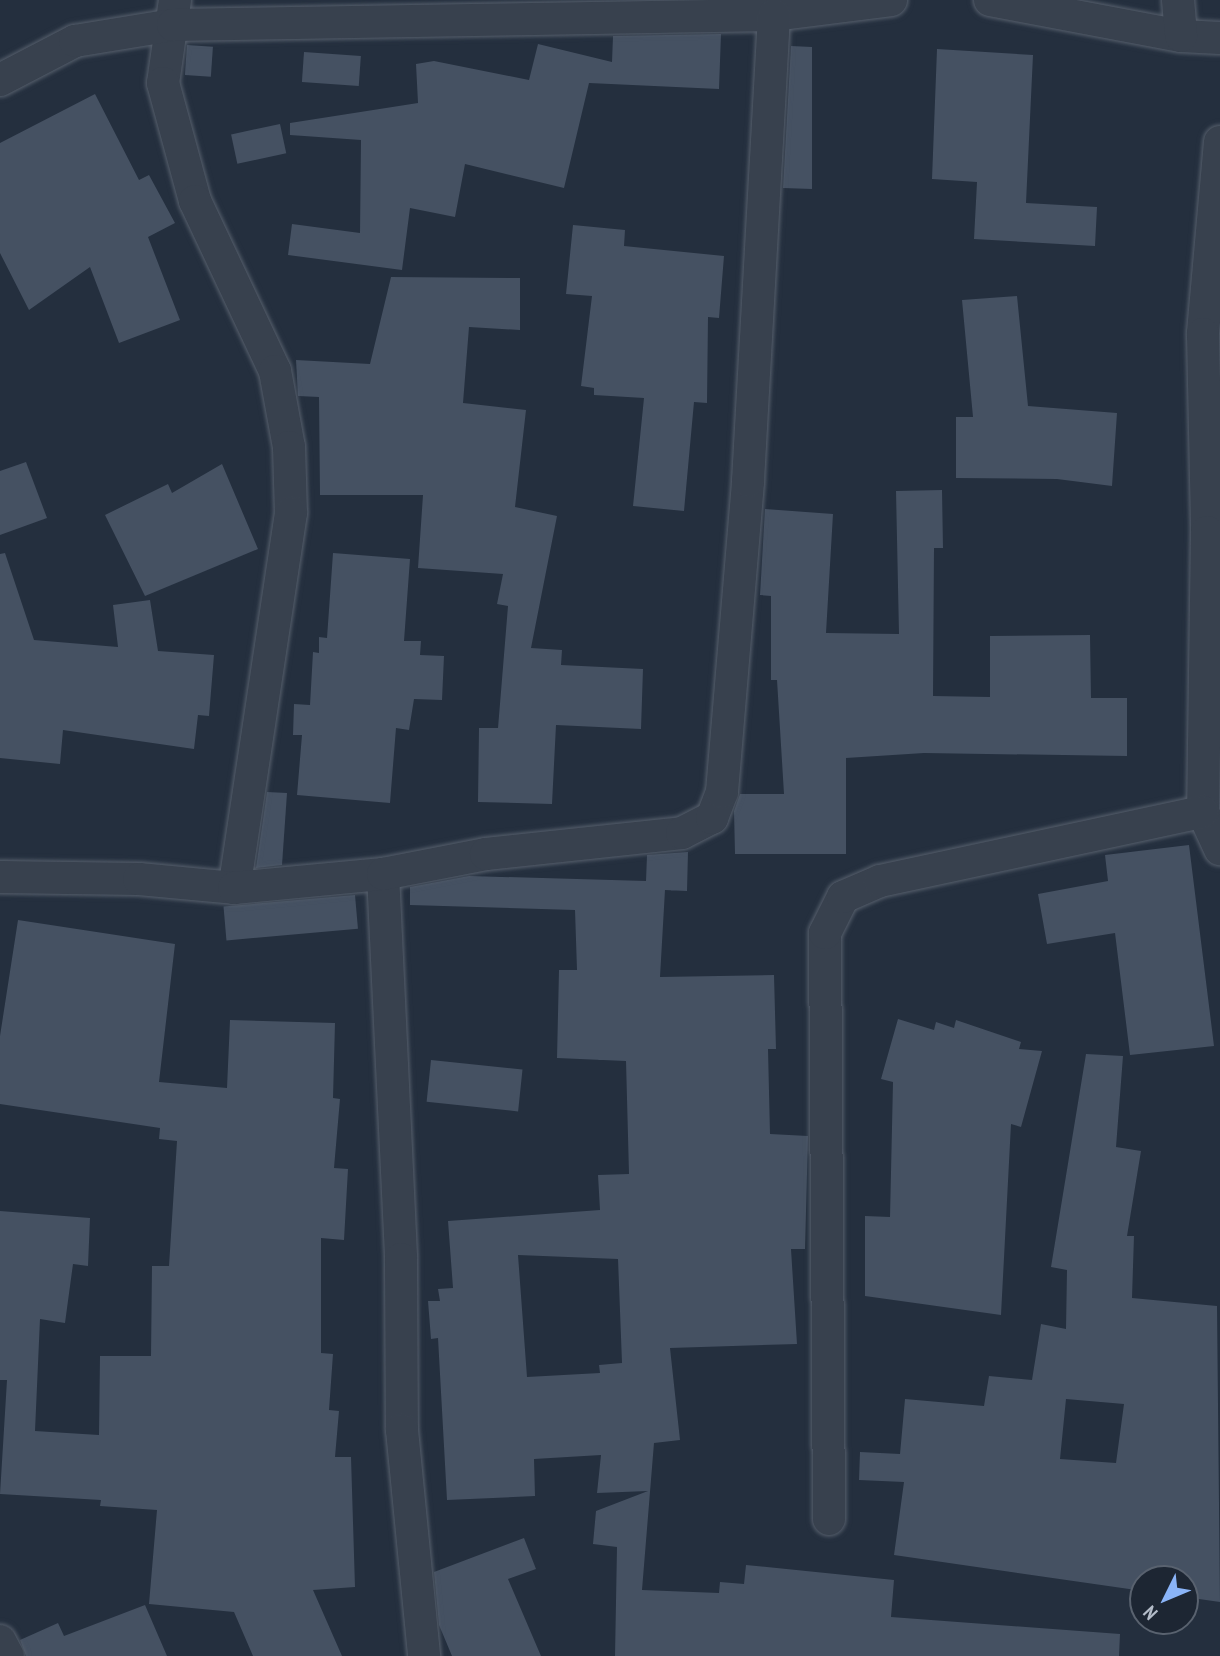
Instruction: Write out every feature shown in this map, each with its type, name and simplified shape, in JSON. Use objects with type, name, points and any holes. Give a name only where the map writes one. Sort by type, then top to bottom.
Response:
[{"type":"street","points":[[0,80],[75,41],[174,13],[666,7],[774,15],[891,0]]},
{"type":"street","points":[[990,0],[1181,36],[1220,38]]},
{"type":"street","points":[[1178,0],[1181,36]]},
{"type":"street","points":[[174,13],[163,83],[191,188],[275,371],[289,447],[291,513],[234,888]]},
{"type":"street","points":[[0,877],[139,879],[234,888],[383,874],[486,854],[682,833],[712,818],[722,792],[748,481],[774,15]]},
{"type":"street","points":[[1220,142],[1203,334],[1207,532],[1203,812],[1220,849]]},
{"type":"street","points":[[829,1519],[825,933],[843,897],[880,881],[1203,812]]},
{"type":"street","points":[[383,874],[401,1259],[402,1430],[424,1656]]},
{"type":"street","points":[[0,1641],[8,1656]]},
{"type":"building","points":[[721,34],[719,89],[589,83],[564,188],[465,164],[455,217],[410,208],[402,270],[288,255],[292,224],[360,233],[361,140],[290,135],[290,123],[418,103],[416,64],[434,61],[529,80],[538,44],[612,62],[613,36]]},
{"type":"building","points":[[187,45],[213,47],[211,77],[185,75]]},
{"type":"building","points":[[791,46],[812,47],[812,189],[783,188]]},
{"type":"building","points":[[937,49],[1033,55],[1026,203],[1097,207],[1095,246],[974,239],[977,182],[932,179]]},
{"type":"building","points":[[304,52],[361,56],[359,86],[302,82]]},
{"type":"building","points":[[95,94],[139,180],[149,175],[175,223],[148,237],[180,320],[119,343],[90,267],[29,310],[0,253],[0,143]]},
{"type":"building","points":[[280,124],[286,153],[237,164],[231,134]]},
{"type":"building","points":[[573,225],[625,230],[624,246],[724,256],[719,318],[708,317],[707,403],[694,402],[684,511],[633,506],[644,398],[594,395],[594,388],[581,386],[592,296],[566,294]]},
{"type":"building","points":[[391,277],[520,278],[520,330],[469,327],[463,403],[526,410],[515,507],[557,516],[531,648],[562,650],[561,665],[643,669],[641,729],[556,725],[552,804],[478,802],[479,728],[498,728],[508,606],[497,604],[503,574],[418,568],[423,495],[320,495],[319,397],[298,396],[296,360],[370,364]]},
{"type":"building","points":[[1017,296],[1028,406],[1117,413],[1112,486],[1057,479],[956,478],[956,417],[973,417],[962,300]]},
{"type":"building","points":[[26,462],[47,518],[0,535],[0,471]]},
{"type":"building","points":[[222,464],[258,549],[145,596],[105,515],[168,484],[172,493]]},
{"type":"building","points":[[942,490],[943,548],[934,548],[933,696],[990,697],[990,636],[1090,635],[1091,698],[1127,698],[1127,756],[924,753],[846,758],[846,854],[735,854],[734,811],[740,794],[784,794],[777,680],[771,680],[771,596],[760,595],[765,509],[833,514],[826,633],[899,634],[896,491]]},
{"type":"building","points":[[5,553],[34,640],[118,647],[113,605],[150,600],[158,651],[214,655],[209,716],[198,715],[194,749],[63,730],[60,764],[0,758],[0,554]]},
{"type":"building","points":[[333,553],[410,559],[404,641],[421,641],[420,655],[444,656],[442,700],[414,699],[409,730],[396,728],[390,803],[297,795],[302,735],[293,735],[294,704],[310,705],[313,652],[319,653],[319,637],[327,638]]},
{"type":"building","points":[[267,792],[287,793],[282,865],[256,868]]},
{"type":"building","points":[[1189,845],[1214,1046],[1130,1055],[1115,933],[1047,944],[1038,894],[1108,881],[1105,855]]},
{"type":"building","points":[[688,852],[687,891],[665,890],[660,977],[774,975],[776,1049],[768,1049],[770,1134],[808,1136],[805,1249],[791,1249],[797,1344],[670,1348],[680,1440],[654,1443],[642,1590],[719,1593],[720,1582],[744,1584],[746,1565],[894,1580],[891,1617],[1120,1634],[1119,1656],[615,1656],[617,1547],[593,1544],[596,1511],[648,1491],[597,1493],[601,1455],[534,1459],[535,1496],[447,1500],[438,1338],[431,1339],[428,1301],[440,1301],[438,1289],[453,1288],[448,1221],[600,1210],[598,1175],[629,1174],[626,1061],[557,1058],[559,970],[577,970],[575,910],[410,905],[410,887],[469,876],[646,881],[647,855]],"holes":[[[518,1255],[618,1259],[622,1363],[599,1365],[600,1373],[527,1377]]]},
{"type":"building","points":[[355,895],[358,929],[226,940],[224,907]]},
{"type":"building","points":[[18,920],[175,944],[159,1082],[227,1088],[230,1020],[335,1023],[333,1098],[340,1099],[334,1168],[348,1169],[344,1240],[321,1238],[321,1353],[333,1354],[329,1410],[339,1411],[335,1457],[351,1457],[355,1587],[313,1590],[342,1656],[253,1656],[234,1612],[149,1604],[157,1510],[100,1506],[101,1500],[0,1494],[7,1380],[0,1380],[0,1211],[90,1218],[88,1266],[73,1264],[65,1323],[40,1319],[35,1431],[99,1435],[100,1356],[151,1356],[152,1266],[169,1266],[177,1141],[159,1139],[160,1128],[0,1104],[0,1036]]},
{"type":"building","points":[[898,1019],[934,1030],[936,1022],[954,1028],[956,1020],[1021,1042],[1019,1049],[1042,1051],[1021,1127],[1011,1124],[1001,1315],[865,1296],[865,1216],[890,1217],[893,1082],[881,1079]]},
{"type":"building","points":[[1086,1054],[1123,1056],[1116,1147],[1141,1151],[1127,1236],[1134,1236],[1132,1298],[1217,1306],[1220,1602],[1199,1599],[1199,1565],[1129,1565],[1129,1589],[894,1555],[904,1482],[859,1480],[860,1452],[900,1454],[905,1399],[984,1406],[989,1376],[1032,1380],[1041,1324],[1066,1329],[1067,1270],[1051,1267]],"holes":[[[1066,1399],[1124,1404],[1116,1463],[1060,1459]]]},
{"type":"building","points":[[431,1060],[522,1070],[518,1111],[427,1102]]},
{"type":"building","points":[[524,1538],[536,1569],[508,1579],[541,1656],[452,1656],[439,1625],[434,1572]]},
{"type":"building","points":[[145,1605],[167,1656],[26,1656],[20,1640],[58,1623],[64,1636]]}]
